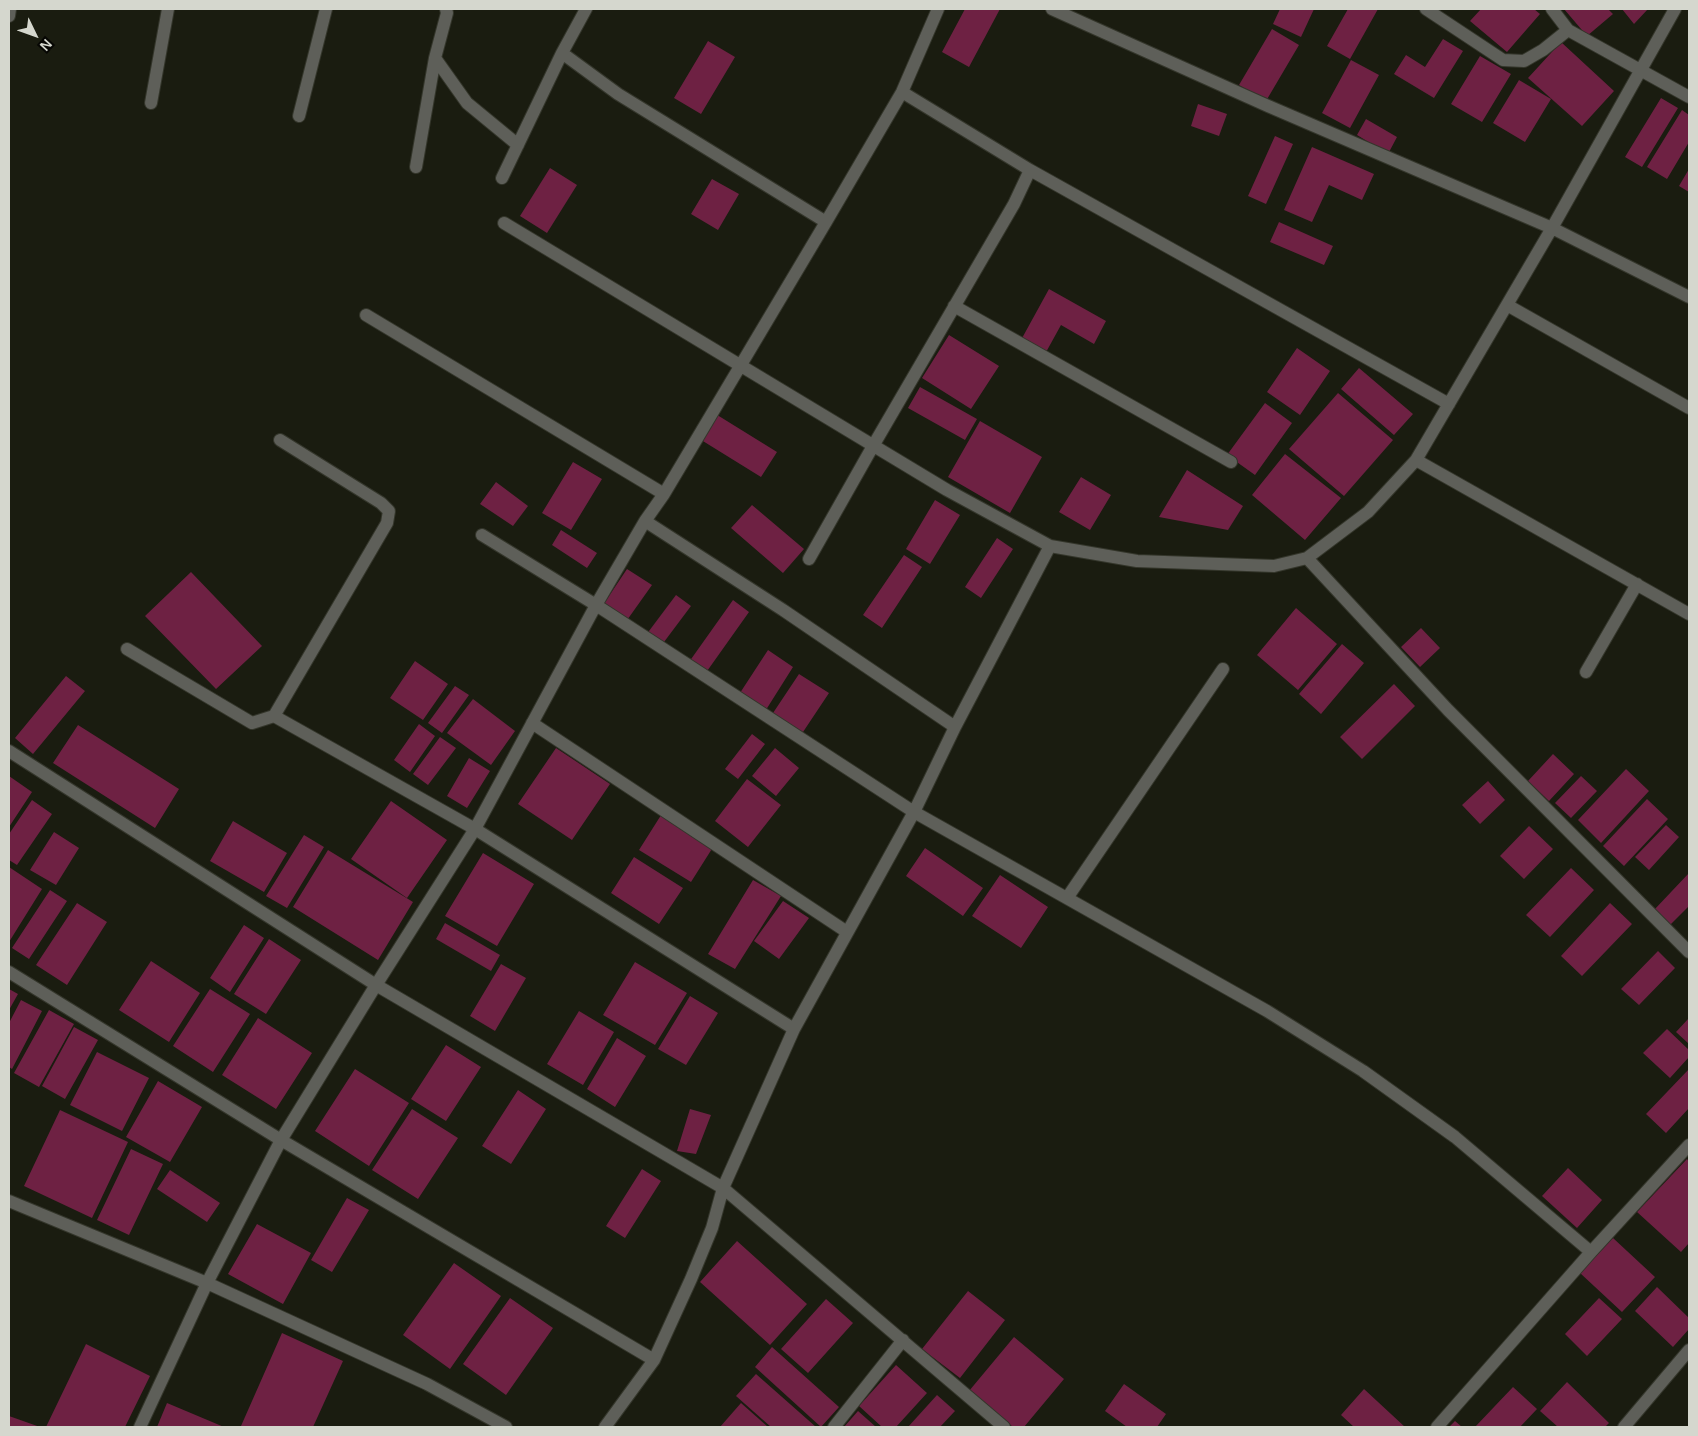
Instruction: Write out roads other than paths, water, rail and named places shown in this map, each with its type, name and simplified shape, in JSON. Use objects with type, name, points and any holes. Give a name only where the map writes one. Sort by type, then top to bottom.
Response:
[{"type":"street","points":[[9,16],[10,9]]},
{"type":"street","points":[[151,103],[168,9]]},
{"type":"street","points":[[299,116],[326,9]]},
{"type":"street","points":[[416,167],[436,58],[447,13],[446,9]]},
{"type":"street","points":[[502,178],[562,53],[586,9]]},
{"type":"street","points":[[140,1427],[207,1283],[281,1140],[475,829],[596,605],[645,520],[664,494],[902,92],[938,9]]},
{"type":"street","points":[[1052,9],[1268,106],[1552,228],[1689,297]]},
{"type":"street","points":[[1426,9],[1503,60],[1524,61],[1543,50],[1568,30]]},
{"type":"street","points":[[1552,9],[1568,30],[1689,97]]},
{"type":"street","points":[[504,223],[873,446],[1050,546],[1137,561],[1274,566],[1307,558],[1368,512],[1416,460],[1552,228],[1675,9]]},
{"type":"street","points":[[562,53],[618,94],[826,222]]},
{"type":"street","points":[[436,58],[467,104],[518,145]]},
{"type":"street","points":[[902,92],[1030,170],[1450,404]]},
{"type":"street","points":[[809,559],[1014,204],[1030,170]]},
{"type":"street","points":[[1507,305],[1689,408]]},
{"type":"street","points":[[954,306],[1231,462]]},
{"type":"street","points":[[366,315],[664,494]]},
{"type":"street","points":[[127,648],[252,723],[274,716],[387,523],[389,511],[381,503],[280,440]]},
{"type":"street","points":[[1416,460],[1689,614]]},
{"type":"street","points":[[645,520],[783,610],[955,727]]},
{"type":"street","points":[[482,535],[596,605],[914,812],[1267,1011],[1363,1071],[1455,1137],[1591,1252]]},
{"type":"street","points":[[605,1427],[654,1360],[712,1228],[723,1188],[794,1030],[914,812],[955,727],[1050,546]]},
{"type":"street","points":[[1307,558],[1448,710],[1689,952]]},
{"type":"street","points":[[1586,672],[1637,584]]},
{"type":"street","points":[[1067,898],[1223,669]]},
{"type":"street","points":[[274,716],[475,829],[794,1030]]},
{"type":"street","points":[[532,722],[847,932]]},
{"type":"street","points":[[9,750],[376,985],[723,1188],[1004,1427]]},
{"type":"street","points":[[9,972],[281,1140],[654,1360]]},
{"type":"street","points":[[1437,1427],[1689,1144]]},
{"type":"street","points":[[9,1201],[207,1283],[427,1384],[506,1427]]},
{"type":"street","points":[[834,1427],[903,1340]]},
{"type":"street","points":[[1624,1427],[1689,1350]]}]
